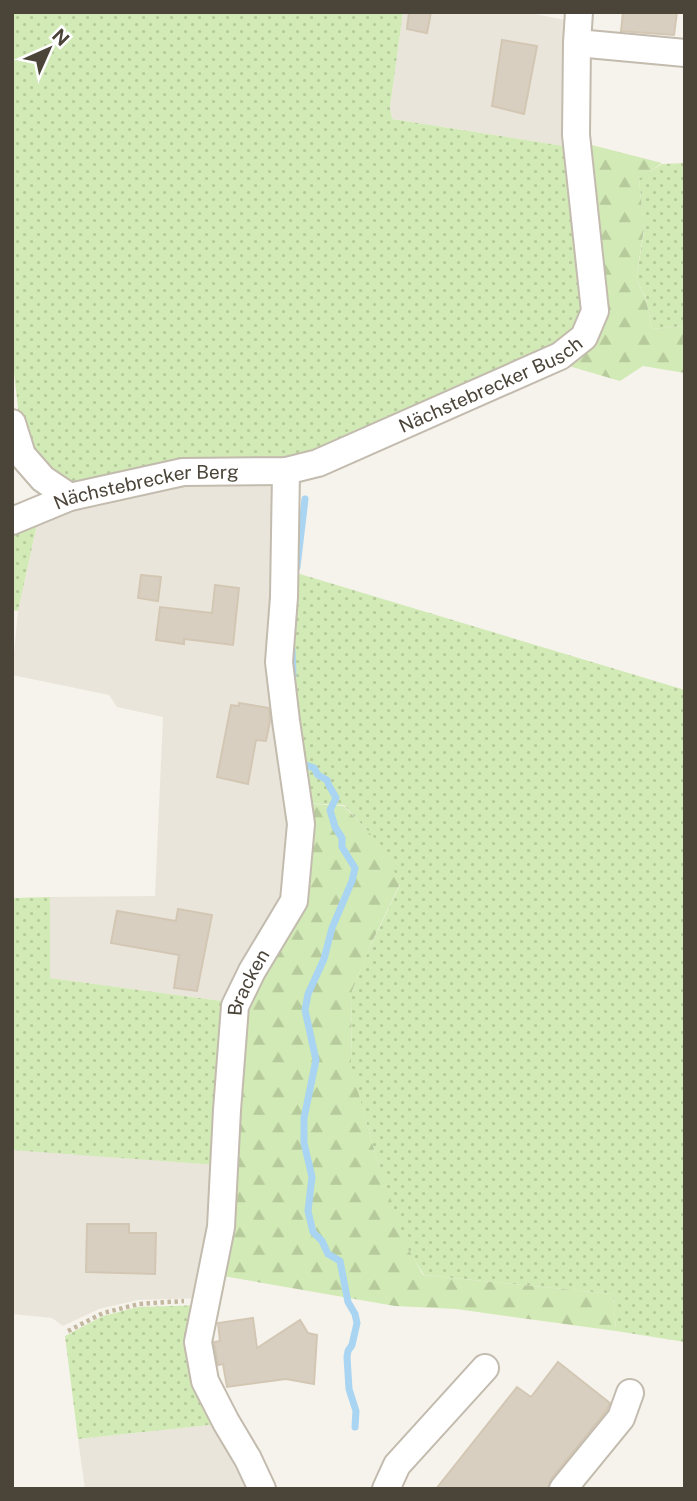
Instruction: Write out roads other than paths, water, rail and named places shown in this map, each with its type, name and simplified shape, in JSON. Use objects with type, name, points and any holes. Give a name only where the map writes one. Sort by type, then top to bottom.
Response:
[{"type":"street","name":"Nächstebrecker Busch","points":[[286,471],[318,463],[560,356],[583,337],[595,311],[576,135],[579,12]]},
{"type":"street","points":[[577,43],[685,53]]},
{"type":"street","points":[[12,423],[22,455],[43,479],[70,498]]},
{"type":"street","name":"Nächstebrecker Berg","points":[[12,521],[70,498],[183,472],[286,471]]},
{"type":"street","name":"Bracken","points":[[262,1489],[205,1381],[198,1342],[221,1227],[235,1006],[252,971],[294,901],[301,824],[279,662],[284,597],[286,471]]},
{"type":"street","points":[[386,1489],[397,1465],[485,1368]]},
{"type":"street","points":[[563,1489],[621,1419],[630,1393]]},
{"type":"waterway","points":[[297,567],[305,499]]},
{"type":"waterway","points":[[292,649],[293,676]]},
{"type":"waterway","points":[[300,760],[327,780],[336,798],[330,810],[335,827],[342,838],[342,847],[355,868],[332,928],[324,959],[308,994],[305,1010],[316,1060],[304,1118],[304,1143],[312,1177],[308,1211],[313,1232],[322,1241],[328,1254],[340,1261],[348,1302],[357,1323],[347,1357],[349,1389],[356,1411],[355,1427]]}]
